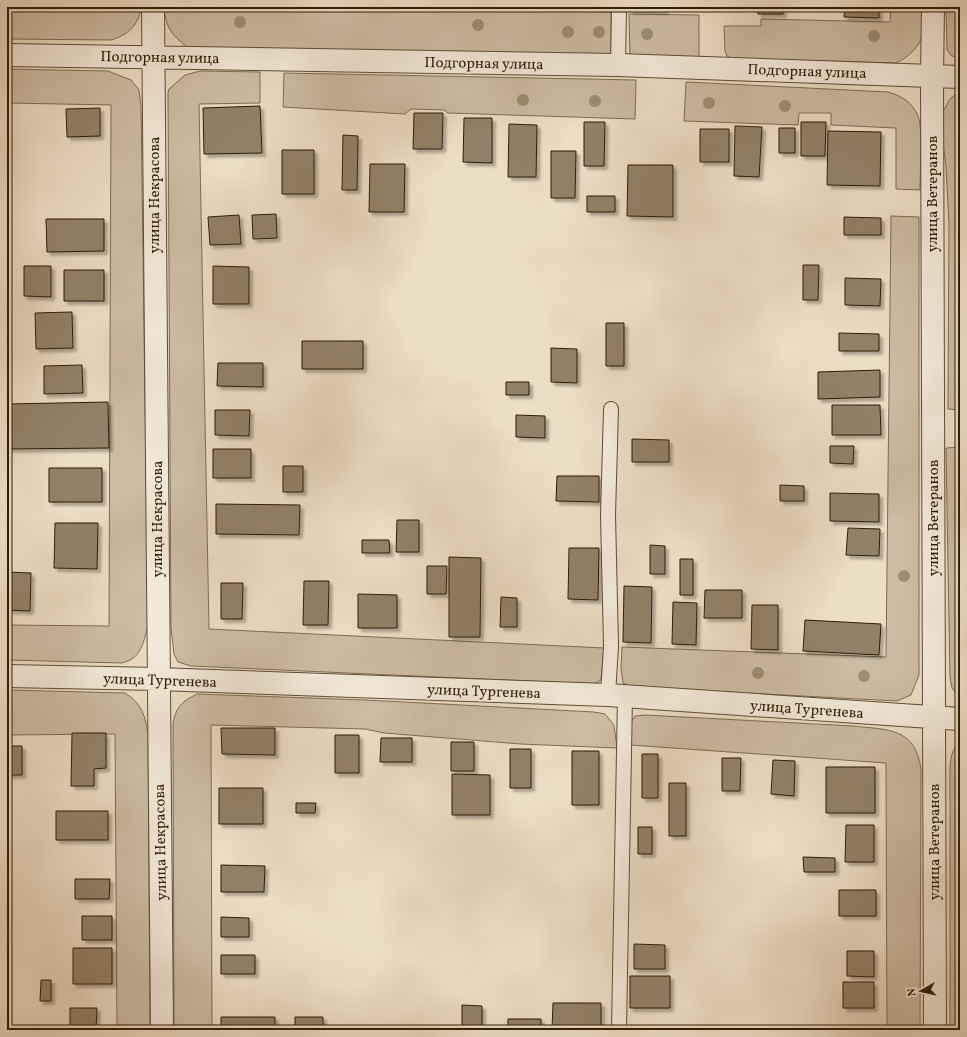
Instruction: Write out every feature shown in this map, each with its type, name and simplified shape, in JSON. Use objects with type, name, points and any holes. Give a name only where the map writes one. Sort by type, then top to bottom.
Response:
[{"type":"street","name":"улица Некрасова","points":[[153,7],[162,1030]]},
{"type":"street","name":"улица Ветеранов","points":[[933,7],[935,1030]]},
{"type":"street","name":"Подгорная улица","points":[[7,55],[618,65],[960,77]]},
{"type":"street","name":"улица Тургенева","points":[[7,676],[158,679],[617,695],[960,719]]},
{"type":"lane","points":[[618,65],[619,7]]},
{"type":"lane","points":[[611,409],[608,515],[611,646],[617,695],[619,1030]]},
{"type":"shaded area","points":[[7,7],[141,7],[138,19],[132,28],[123,35],[111,40],[7,39]]},
{"type":"shaded area","points":[[164,7],[418,7],[611,12],[611,58],[187,47],[170,30],[166,20]]},
{"type":"shaded area","points":[[891,7],[923,7],[923,29],[918,45],[912,52],[896,63],[733,59],[727,56],[725,51],[724,26],[761,26],[761,19],[890,22]]},
{"type":"shaded area","points":[[946,7],[960,7],[960,60],[951,55],[947,50]]},
{"type":"shaded area","points":[[629,14],[699,15],[699,61],[630,59]]},
{"type":"shaded area","points":[[7,69],[108,71],[131,80],[139,90],[141,105],[148,626],[143,644],[138,653],[132,659],[122,663],[7,660],[7,625],[109,626],[111,105],[7,103]]},
{"type":"shaded area","points":[[200,71],[260,72],[260,103],[199,104],[209,629],[604,648],[601,680],[594,684],[191,666],[178,662],[174,654],[171,628],[168,93],[169,89],[185,75]]},
{"type":"shaded area","points":[[284,73],[636,80],[635,119],[448,113],[444,110],[411,109],[405,114],[283,107]]},
{"type":"shaded area","points":[[686,82],[888,92],[898,95],[910,103],[916,111],[920,122],[920,190],[896,189],[896,128],[831,125],[831,113],[799,113],[798,125],[684,121]]},
{"type":"shaded area","points":[[957,93],[960,93],[960,410],[948,409],[949,224],[946,166],[942,137],[943,112],[950,99]]},
{"type":"shaded area","points":[[891,216],[919,217],[919,675],[911,695],[897,701],[631,687],[623,683],[621,668],[622,647],[886,657]]},
{"type":"shaded area","points":[[960,447],[960,699],[952,688],[950,677],[946,448]]},
{"type":"shaded area","points":[[7,690],[125,693],[135,701],[142,710],[146,721],[148,734],[150,1030],[117,1030],[115,734],[7,735]]},
{"type":"shaded area","points":[[197,694],[366,700],[594,712],[605,714],[614,725],[617,748],[521,744],[384,733],[365,729],[211,725],[212,1030],[174,1030],[173,724],[180,706]]},
{"type":"shaded area","points":[[645,715],[878,728],[898,733],[913,745],[918,755],[921,769],[920,1030],[887,1030],[886,763],[630,745],[631,722],[635,716]]},
{"type":"shaded area","points":[[960,743],[960,1030],[950,1030],[950,766],[951,756],[957,745]]},
{"type":"building","points":[[630,7],[665,7],[665,11],[630,10]]},
{"type":"building","points":[[758,7],[783,7],[783,14],[758,14]]},
{"type":"building","points":[[845,7],[879,7],[879,18],[844,17]]},
{"type":"building","points":[[260,106],[262,153],[204,154],[203,108]]},
{"type":"building","points":[[100,108],[100,136],[67,137],[66,109]]},
{"type":"building","points":[[414,113],[443,113],[442,149],[413,149]]},
{"type":"building","points":[[464,118],[492,118],[492,163],[463,162]]},
{"type":"building","points":[[584,122],[605,122],[604,166],[584,166]]},
{"type":"building","points":[[801,122],[826,122],[825,156],[801,156]]},
{"type":"building","points":[[509,124],[537,125],[536,177],[508,177]]},
{"type":"building","points":[[735,126],[762,127],[759,177],[734,176]]},
{"type":"building","points":[[779,128],[795,128],[795,153],[779,153]]},
{"type":"building","points":[[700,129],[729,129],[729,162],[700,162]]},
{"type":"building","points":[[828,131],[881,132],[880,186],[827,185]]},
{"type":"building","points":[[343,135],[358,136],[357,190],[342,190]]},
{"type":"building","points":[[282,150],[314,150],[314,194],[282,194]]},
{"type":"building","points":[[551,151],[576,151],[575,198],[551,198]]},
{"type":"building","points":[[370,164],[405,164],[404,212],[369,212]]},
{"type":"building","points":[[628,165],[673,165],[673,217],[627,216]]},
{"type":"building","points":[[587,196],[615,196],[615,212],[587,212]]},
{"type":"building","points":[[276,214],[277,238],[253,239],[252,215]]},
{"type":"building","points":[[239,215],[241,244],[210,245],[208,217]]},
{"type":"building","points":[[844,217],[881,218],[881,235],[844,235]]},
{"type":"building","points":[[46,219],[104,219],[104,251],[47,252]]},
{"type":"building","points":[[803,265],[819,265],[818,300],[803,300]]},
{"type":"building","points":[[24,266],[51,266],[51,297],[24,296]]},
{"type":"building","points":[[213,266],[249,267],[249,304],[213,304]]},
{"type":"building","points":[[64,270],[104,270],[104,301],[64,301]]},
{"type":"building","points":[[845,278],[881,279],[880,306],[845,305]]},
{"type":"building","points":[[72,312],[73,348],[36,349],[35,313]]},
{"type":"building","points":[[606,323],[624,323],[624,366],[606,366]]},
{"type":"building","points":[[839,333],[879,334],[879,351],[839,351]]},
{"type":"building","points":[[302,341],[363,341],[363,369],[302,369]]},
{"type":"building","points":[[551,348],[577,349],[577,383],[551,382]]},
{"type":"building","points":[[218,363],[263,363],[263,387],[217,386]]},
{"type":"building","points":[[82,365],[83,393],[44,394],[44,366]]},
{"type":"building","points":[[880,370],[880,397],[818,399],[818,372]]},
{"type":"building","points":[[506,382],[529,382],[529,395],[506,395]]},
{"type":"building","points":[[108,402],[109,448],[7,449],[7,404]]},
{"type":"building","points":[[832,405],[880,405],[881,435],[832,435]]},
{"type":"building","points":[[215,410],[250,410],[249,436],[215,435]]},
{"type":"building","points":[[516,415],[545,416],[545,438],[516,437]]},
{"type":"building","points":[[632,439],[669,440],[669,462],[632,462]]},
{"type":"building","points":[[830,446],[854,446],[853,464],[830,463]]},
{"type":"building","points":[[213,449],[251,449],[251,478],[213,478]]},
{"type":"building","points":[[283,466],[303,466],[303,492],[283,492]]},
{"type":"building","points":[[49,468],[102,468],[102,502],[49,502]]},
{"type":"building","points":[[557,476],[599,476],[599,502],[556,501]]},
{"type":"building","points":[[780,485],[804,486],[804,501],[780,501]]},
{"type":"building","points":[[830,493],[879,494],[879,522],[830,521]]},
{"type":"building","points":[[216,504],[300,505],[299,535],[216,534]]},
{"type":"building","points":[[397,520],[419,520],[419,552],[396,552]]},
{"type":"building","points":[[55,523],[98,523],[97,569],[54,568]]},
{"type":"building","points":[[848,528],[880,529],[879,556],[846,555]]},
{"type":"building","points":[[362,540],[389,540],[390,553],[362,553]]},
{"type":"building","points":[[650,545],[665,546],[665,574],[650,574]]},
{"type":"building","points":[[569,548],[599,548],[598,600],[568,599]]},
{"type":"building","points":[[449,557],[481,558],[480,637],[449,637]]},
{"type":"building","points":[[680,559],[693,559],[693,595],[680,595]]},
{"type":"building","points":[[427,566],[447,566],[446,594],[427,594]]},
{"type":"building","points":[[7,572],[31,573],[30,611],[7,610]]},
{"type":"building","points":[[304,581],[329,581],[328,625],[303,625]]},
{"type":"building","points":[[221,583],[243,583],[242,619],[221,619]]},
{"type":"building","points":[[624,586],[652,587],[651,643],[623,642]]},
{"type":"building","points":[[705,590],[742,590],[742,618],[704,618]]},
{"type":"building","points":[[358,594],[397,595],[397,628],[358,628]]},
{"type":"building","points":[[501,597],[517,598],[517,627],[500,627]]},
{"type":"building","points":[[673,602],[697,603],[696,645],[672,644]]},
{"type":"building","points":[[752,605],[778,605],[778,650],[751,649]]},
{"type":"building","points":[[805,620],[881,624],[879,655],[803,651]]},
{"type":"building","points":[[221,728],[275,728],[275,755],[222,754]]},
{"type":"building","points":[[72,733],[106,733],[106,768],[94,769],[94,786],[71,786]]},
{"type":"building","points":[[335,735],[359,735],[359,773],[335,773]]},
{"type":"building","points":[[381,738],[412,738],[412,762],[380,762]]},
{"type":"building","points":[[451,742],[474,742],[474,771],[451,771]]},
{"type":"building","points":[[7,746],[22,746],[22,775],[7,775]]},
{"type":"building","points":[[510,749],[531,749],[531,788],[510,788]]},
{"type":"building","points":[[572,751],[599,751],[599,805],[572,805]]},
{"type":"building","points":[[642,754],[658,754],[658,798],[642,798]]},
{"type":"building","points":[[722,758],[741,758],[740,791],[722,791]]},
{"type":"building","points":[[773,760],[795,761],[794,796],[771,794]]},
{"type":"building","points":[[826,767],[875,767],[875,813],[826,813]]},
{"type":"building","points":[[452,774],[490,775],[490,815],[452,815]]},
{"type":"building","points":[[669,783],[686,783],[686,836],[669,836]]},
{"type":"building","points":[[219,788],[263,788],[263,824],[219,824]]},
{"type":"building","points":[[296,803],[316,803],[315,813],[296,813]]},
{"type":"building","points":[[56,811],[108,811],[108,840],[56,840]]},
{"type":"building","points":[[846,825],[874,825],[874,862],[845,862]]},
{"type":"building","points":[[638,827],[652,827],[652,854],[638,854]]},
{"type":"building","points":[[803,857],[835,858],[835,872],[804,872]]},
{"type":"building","points":[[221,865],[265,866],[264,892],[221,892]]},
{"type":"building","points":[[75,879],[110,879],[109,899],[75,899]]},
{"type":"building","points":[[839,890],[876,890],[876,916],[839,916]]},
{"type":"building","points":[[82,916],[112,916],[112,940],[82,940]]},
{"type":"building","points":[[221,917],[249,918],[249,937],[221,937]]},
{"type":"building","points":[[634,944],[665,945],[665,969],[634,969]]},
{"type":"building","points":[[73,948],[112,948],[112,984],[73,984]]},
{"type":"building","points":[[847,951],[874,951],[874,977],[847,976]]},
{"type":"building","points":[[221,955],[255,955],[255,974],[221,974]]},
{"type":"building","points":[[630,976],[670,976],[670,1008],[630,1008]]},
{"type":"building","points":[[41,980],[51,980],[51,1001],[40,1001]]},
{"type":"building","points":[[843,982],[874,982],[874,1008],[843,1008]]},
{"type":"building","points":[[553,1003],[601,1003],[601,1030],[552,1030]]},
{"type":"building","points":[[462,1005],[482,1006],[482,1030],[462,1030]]},
{"type":"building","points":[[70,1008],[97,1008],[96,1030],[70,1030]]},
{"type":"building","points":[[221,1017],[275,1017],[275,1030],[221,1030]]},
{"type":"building","points":[[295,1017],[323,1017],[323,1030],[295,1030]]},
{"type":"building","points":[[508,1019],[541,1019],[541,1030],[508,1030]]},
{"type":"building","points":[[433,1027],[433,1030],[386,1030],[386,1028]]}]
